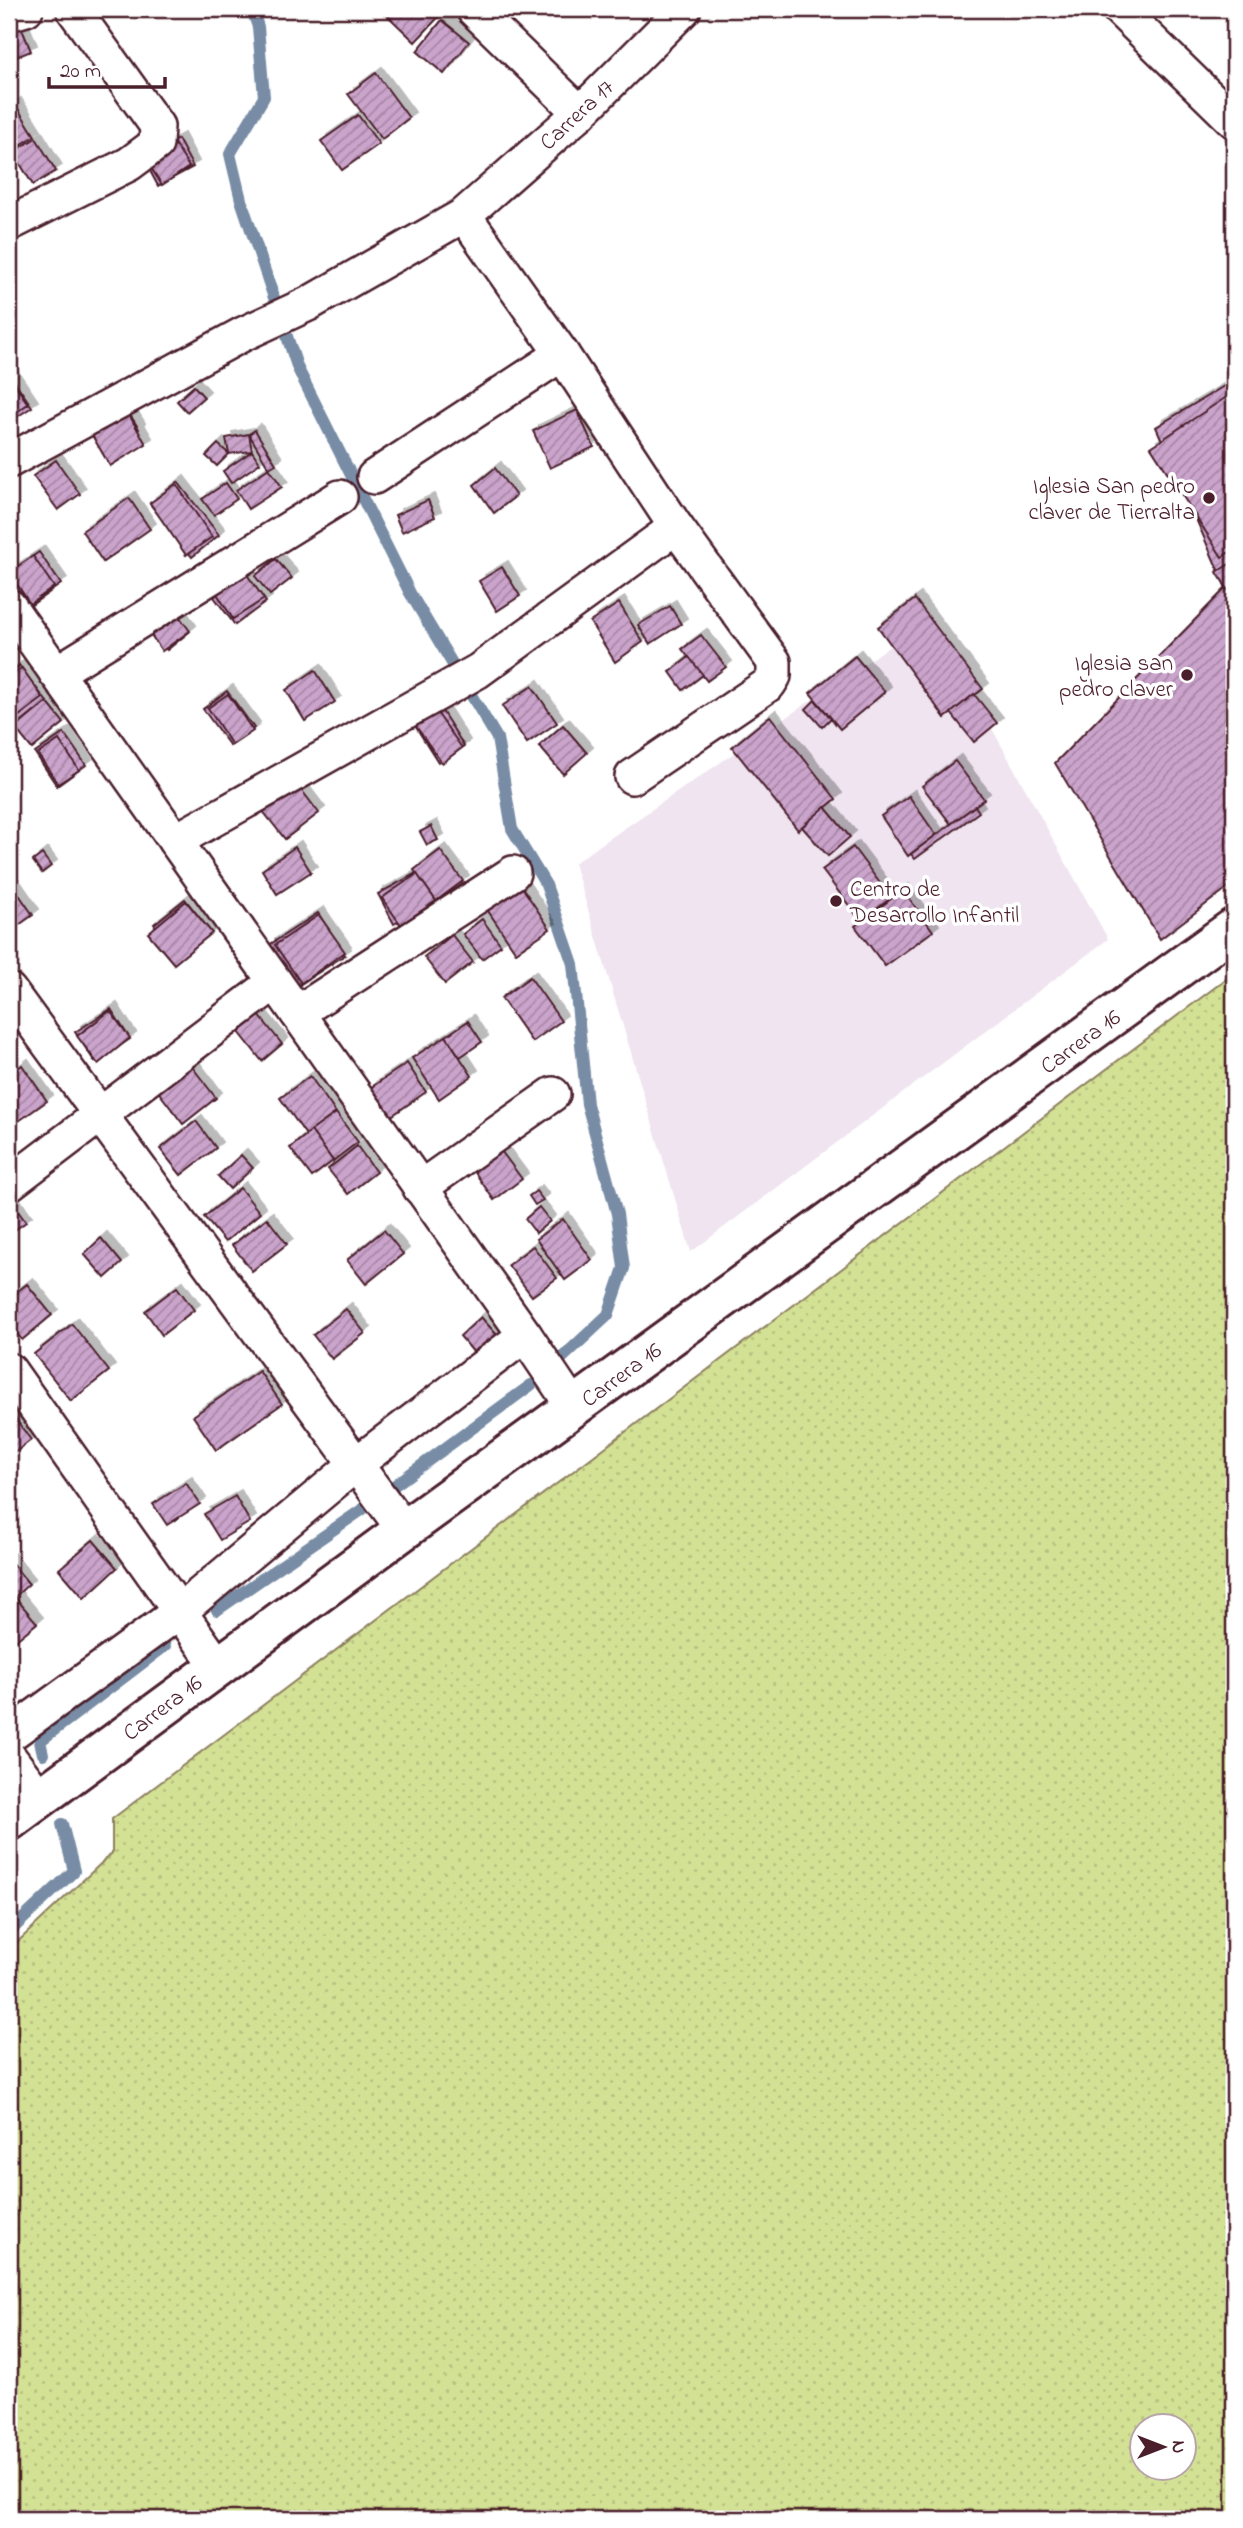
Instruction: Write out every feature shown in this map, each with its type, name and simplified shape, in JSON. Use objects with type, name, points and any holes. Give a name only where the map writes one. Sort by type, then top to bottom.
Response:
[{"type":"main road","name":"Carrera 16","points":[[9,1821],[404,1530],[1234,928]]},
{"type":"street","points":[[9,14],[26,9]]},
{"type":"street","points":[[9,224],[129,164],[156,145],[157,126],[73,9]]},
{"type":"street","points":[[473,9],[580,113]]},
{"type":"street","name":"Carrera 17","points":[[9,461],[243,334],[308,304],[464,215],[580,113],[684,9]]},
{"type":"street","points":[[1119,9],[1234,121]]},
{"type":"street","points":[[464,215],[562,354],[676,527],[774,662],[774,676],[769,684],[632,777]]},
{"type":"street","points":[[374,477],[562,354]]},
{"type":"street","points":[[56,673],[340,498]]},
{"type":"street","points":[[175,841],[478,671],[676,527]]},
{"type":"street","points":[[13,620],[56,673],[574,1408]]},
{"type":"street","points":[[297,1013],[513,873]]},
{"type":"street","points":[[9,1184],[275,982]]},
{"type":"street","points":[[9,989],[404,1530]]},
{"type":"street","points":[[420,1188],[554,1094]]},
{"type":"street","points":[[9,1735],[179,1612],[356,1464],[525,1335]]},
{"type":"street","points":[[9,1370],[218,1666]]},
{"type":"street","points":[[9,1757],[40,1798]]},
{"type":"shaded area","name":"Centro de Desarrollo Infantil","points":[[931,618],[1108,939],[691,1252],[574,863]]},
{"type":"green space","points":[[1234,973],[1234,2519],[9,2519],[9,1950],[112,1853],[112,1819]]},
{"type":"building","points":[[395,9],[446,9],[415,42],[388,16]]},
{"type":"building","points":[[17,17],[31,51],[9,60],[9,20]]},
{"type":"building","points":[[442,20],[469,42],[444,74],[417,51]]},
{"type":"building","points":[[376,73],[409,118],[382,139],[348,94]]},
{"type":"building","points":[[15,104],[35,136],[9,152],[9,108]]},
{"type":"building","points":[[358,115],[379,144],[342,170],[321,141]]},
{"type":"building","points":[[36,138],[56,171],[33,185],[13,152]]},
{"type":"building","points":[[178,139],[193,167],[158,186],[143,158]]},
{"type":"building","points":[[174,143],[189,167],[162,185],[146,160]]},
{"type":"building","points":[[9,373],[32,407],[9,422]]},
{"type":"building","points":[[12,380],[28,404],[9,417],[9,382]]},
{"type":"building","name":"Iglesia san pedro claver","points":[[1234,380],[1234,883],[1160,939],[1055,763],[1226,588],[1156,427]]},
{"type":"building","points":[[194,386],[204,397],[187,412],[177,401]]},
{"type":"building","name":"Iglesia San pedro claver de Tierralta","points":[[1234,392],[1234,549],[1222,557],[1151,447]]},
{"type":"building","points":[[125,407],[139,429],[106,450],[91,428]]},
{"type":"building","points":[[125,408],[146,444],[110,466],[89,430]]},
{"type":"building","points":[[577,410],[594,447],[550,468],[533,431]]},
{"type":"building","points":[[255,430],[276,464],[269,468],[249,434]]},
{"type":"building","points":[[249,434],[252,451],[229,454],[226,438]]},
{"type":"building","points":[[218,444],[229,454],[217,466],[206,456]]},
{"type":"building","points":[[252,451],[260,463],[231,483],[223,471]]},
{"type":"building","points":[[56,460],[80,494],[58,510],[33,476]]},
{"type":"building","points":[[269,468],[282,487],[248,509],[236,490]]},
{"type":"building","points":[[495,468],[516,496],[494,513],[474,485]]},
{"type":"building","points":[[178,482],[219,535],[192,557],[150,504]]},
{"type":"building","points":[[226,483],[237,499],[214,515],[202,499]]},
{"type":"building","points":[[176,484],[212,537],[186,555],[150,503]]},
{"type":"building","points":[[129,498],[150,529],[103,562],[82,531]]},
{"type":"building","points":[[428,500],[435,517],[402,532],[395,515]]},
{"type":"building","points":[[39,552],[61,584],[27,608],[9,582],[9,573]]},
{"type":"building","points":[[33,556],[54,587],[30,604],[9,572]]},
{"type":"building","points":[[276,559],[292,578],[270,595],[255,576]]},
{"type":"building","points":[[1234,561],[1234,600],[1217,572]]},
{"type":"building","points":[[502,567],[520,596],[497,611],[479,581]]},
{"type":"building","points":[[245,573],[266,602],[235,625],[214,597]]},
{"type":"building","points":[[246,573],[264,599],[233,619],[216,592]]},
{"type":"building","points":[[915,599],[983,689],[945,718],[878,627]]},
{"type":"building","points":[[619,603],[643,642],[615,662],[590,622]]},
{"type":"building","points":[[670,606],[681,624],[650,644],[638,625]]},
{"type":"building","points":[[173,612],[189,632],[167,650],[150,630]]},
{"type":"building","points":[[176,612],[190,631],[162,651],[149,632]]},
{"type":"building","points":[[701,635],[726,667],[707,681],[682,649]]},
{"type":"building","points":[[855,656],[885,692],[840,729],[810,693]]},
{"type":"building","points":[[689,657],[703,675],[683,690],[670,672]]},
{"type":"building","points":[[19,665],[47,702],[17,726],[9,716],[9,674]]},
{"type":"building","points":[[22,668],[43,698],[11,722],[9,678]]},
{"type":"building","points":[[315,670],[335,702],[305,721],[286,690]]},
{"type":"building","points":[[532,686],[557,723],[527,743],[502,706]]},
{"type":"building","points":[[227,691],[254,728],[230,746],[203,709]]},
{"type":"building","points":[[228,694],[253,731],[232,745],[208,708]]},
{"type":"building","points":[[974,694],[997,723],[974,742],[951,713]]},
{"type":"building","points":[[815,700],[831,718],[822,727],[806,709]]},
{"type":"building","points":[[47,702],[64,723],[32,749],[15,728]]},
{"type":"building","points":[[440,708],[464,746],[438,762],[414,724]]},
{"type":"building","points":[[435,710],[462,748],[442,763],[415,725]]},
{"type":"building","points":[[770,716],[836,799],[798,830],[732,747]]},
{"type":"building","points":[[563,725],[587,753],[563,774],[539,746]]},
{"type":"building","points":[[64,733],[86,765],[57,786],[35,753]]},
{"type":"building","points":[[59,740],[79,770],[58,784],[38,754]]},
{"type":"building","points":[[955,761],[984,799],[951,824],[922,786]]},
{"type":"building","points":[[297,784],[319,813],[285,839],[262,810]]},
{"type":"building","points":[[909,796],[936,835],[908,856],[881,816]]},
{"type":"building","points":[[975,806],[979,812],[915,859],[911,854]]},
{"type":"building","points":[[825,807],[850,837],[828,856],[802,827]]},
{"type":"building","points":[[431,826],[438,840],[427,845],[420,832]]},
{"type":"building","points":[[295,847],[311,872],[277,894],[262,870]]},
{"type":"building","points":[[853,847],[891,898],[861,921],[822,870]]},
{"type":"building","points":[[440,850],[463,881],[436,901],[414,870]]},
{"type":"building","points":[[42,854],[51,866],[42,873],[33,861]]},
{"type":"building","points":[[416,873],[433,902],[394,924],[378,894]]},
{"type":"building","points":[[417,874],[436,901],[401,925],[382,898]]},
{"type":"building","points":[[9,880],[33,915],[9,932]]},
{"type":"building","points":[[520,884],[550,929],[516,952],[486,908]]},
{"type":"building","points":[[903,890],[933,931],[885,966],[855,926]]},
{"type":"building","points":[[185,899],[211,932],[179,957],[154,924]]},
{"type":"building","points":[[186,901],[212,933],[174,964],[148,933]]},
{"type":"building","points":[[318,913],[345,955],[296,987],[269,945]]},
{"type":"building","points":[[319,915],[345,952],[301,983],[275,945]]},
{"type":"building","points":[[482,919],[501,945],[482,959],[463,934]]},
{"type":"building","points":[[452,935],[473,962],[445,984],[424,957]]},
{"type":"building","points":[[530,977],[561,1021],[532,1042],[501,998]]},
{"type":"building","points":[[111,1009],[130,1039],[95,1062],[75,1032]]},
{"type":"building","points":[[110,1011],[130,1038],[98,1064],[77,1036]]},
{"type":"building","points":[[259,1015],[282,1044],[262,1061],[239,1032]]},
{"type":"building","points":[[468,1021],[482,1042],[460,1057],[446,1036]]},
{"type":"building","points":[[446,1036],[472,1076],[439,1099],[412,1058]]},
{"type":"building","points":[[407,1063],[426,1092],[390,1117],[370,1088]]},
{"type":"building","points":[[190,1064],[216,1098],[183,1124],[157,1090]]},
{"type":"building","points":[[22,1065],[47,1101],[13,1125],[9,1118],[9,1075]]},
{"type":"building","points":[[310,1076],[336,1113],[306,1135],[280,1098]]},
{"type":"building","points":[[336,1113],[358,1142],[333,1161],[311,1131]]},
{"type":"building","points":[[196,1121],[216,1148],[181,1175],[160,1149]]},
{"type":"building","points":[[311,1131],[333,1161],[312,1177],[290,1148]]},
{"type":"building","points":[[357,1146],[376,1172],[348,1194],[328,1169]]},
{"type":"building","points":[[499,1148],[522,1179],[494,1200],[472,1168]]},
{"type":"building","points":[[241,1155],[253,1168],[230,1189],[218,1176]]},
{"type":"building","points":[[240,1188],[260,1213],[225,1242],[204,1217]]},
{"type":"building","points":[[536,1191],[543,1200],[535,1205],[529,1196]]},
{"type":"building","points":[[12,1203],[26,1222],[9,1234],[9,1205]]},
{"type":"building","points":[[539,1207],[550,1221],[536,1233],[525,1219]]},
{"type":"building","points":[[267,1218],[287,1244],[252,1271],[232,1245]]},
{"type":"building","points":[[563,1219],[592,1260],[565,1280],[536,1239]]},
{"type":"building","points":[[384,1230],[403,1254],[366,1284],[347,1260]]},
{"type":"building","points":[[101,1238],[122,1263],[105,1278],[84,1254]]},
{"type":"building","points":[[533,1246],[557,1278],[532,1296],[508,1265]]},
{"type":"building","points":[[27,1284],[52,1315],[22,1340],[9,1324],[9,1298]]},
{"type":"building","points":[[177,1287],[194,1310],[162,1335],[145,1311]]},
{"type":"building","points":[[346,1309],[365,1333],[332,1359],[313,1335]]},
{"type":"building","points":[[481,1317],[497,1335],[475,1354],[460,1336]]},
{"type":"building","points":[[72,1324],[109,1371],[71,1401],[34,1354]]},
{"type":"building","points":[[259,1371],[282,1404],[216,1450],[193,1416]]},
{"type":"building","points":[[9,1410],[31,1440],[9,1457]]},
{"type":"building","points":[[186,1483],[200,1504],[167,1525],[153,1504]]},
{"type":"building","points":[[235,1496],[250,1522],[220,1540],[204,1514]]},
{"type":"building","points":[[93,1540],[117,1568],[84,1598],[59,1569]]},
{"type":"building","points":[[9,1560],[29,1584],[9,1602]]},
{"type":"building","points":[[15,1597],[37,1623],[9,1646],[9,1602]]},
{"type":"waterway","points":[[252,9],[258,27],[264,97],[230,154],[241,200],[298,369],[410,593],[497,738],[512,829],[546,885],[573,964],[587,1104],[617,1214],[624,1268],[608,1315],[561,1359]]},
{"type":"waterway","points":[[391,1488],[531,1385]]},
{"type":"waterway","points":[[217,1610],[363,1509]]},
{"type":"waterway","points":[[43,1754],[40,1741],[165,1646]]},
{"type":"waterway","points":[[9,1932],[74,1871],[62,1824]]},
{"type":"place","name":"Iglesia San pedro claver de Tierralta","points":[[1209,498]]},
{"type":"place","name":"Iglesia san pedro claver","points":[[1187,675]]},
{"type":"place","name":"Centro de Desarrollo Infantil","points":[[836,901]]}]
